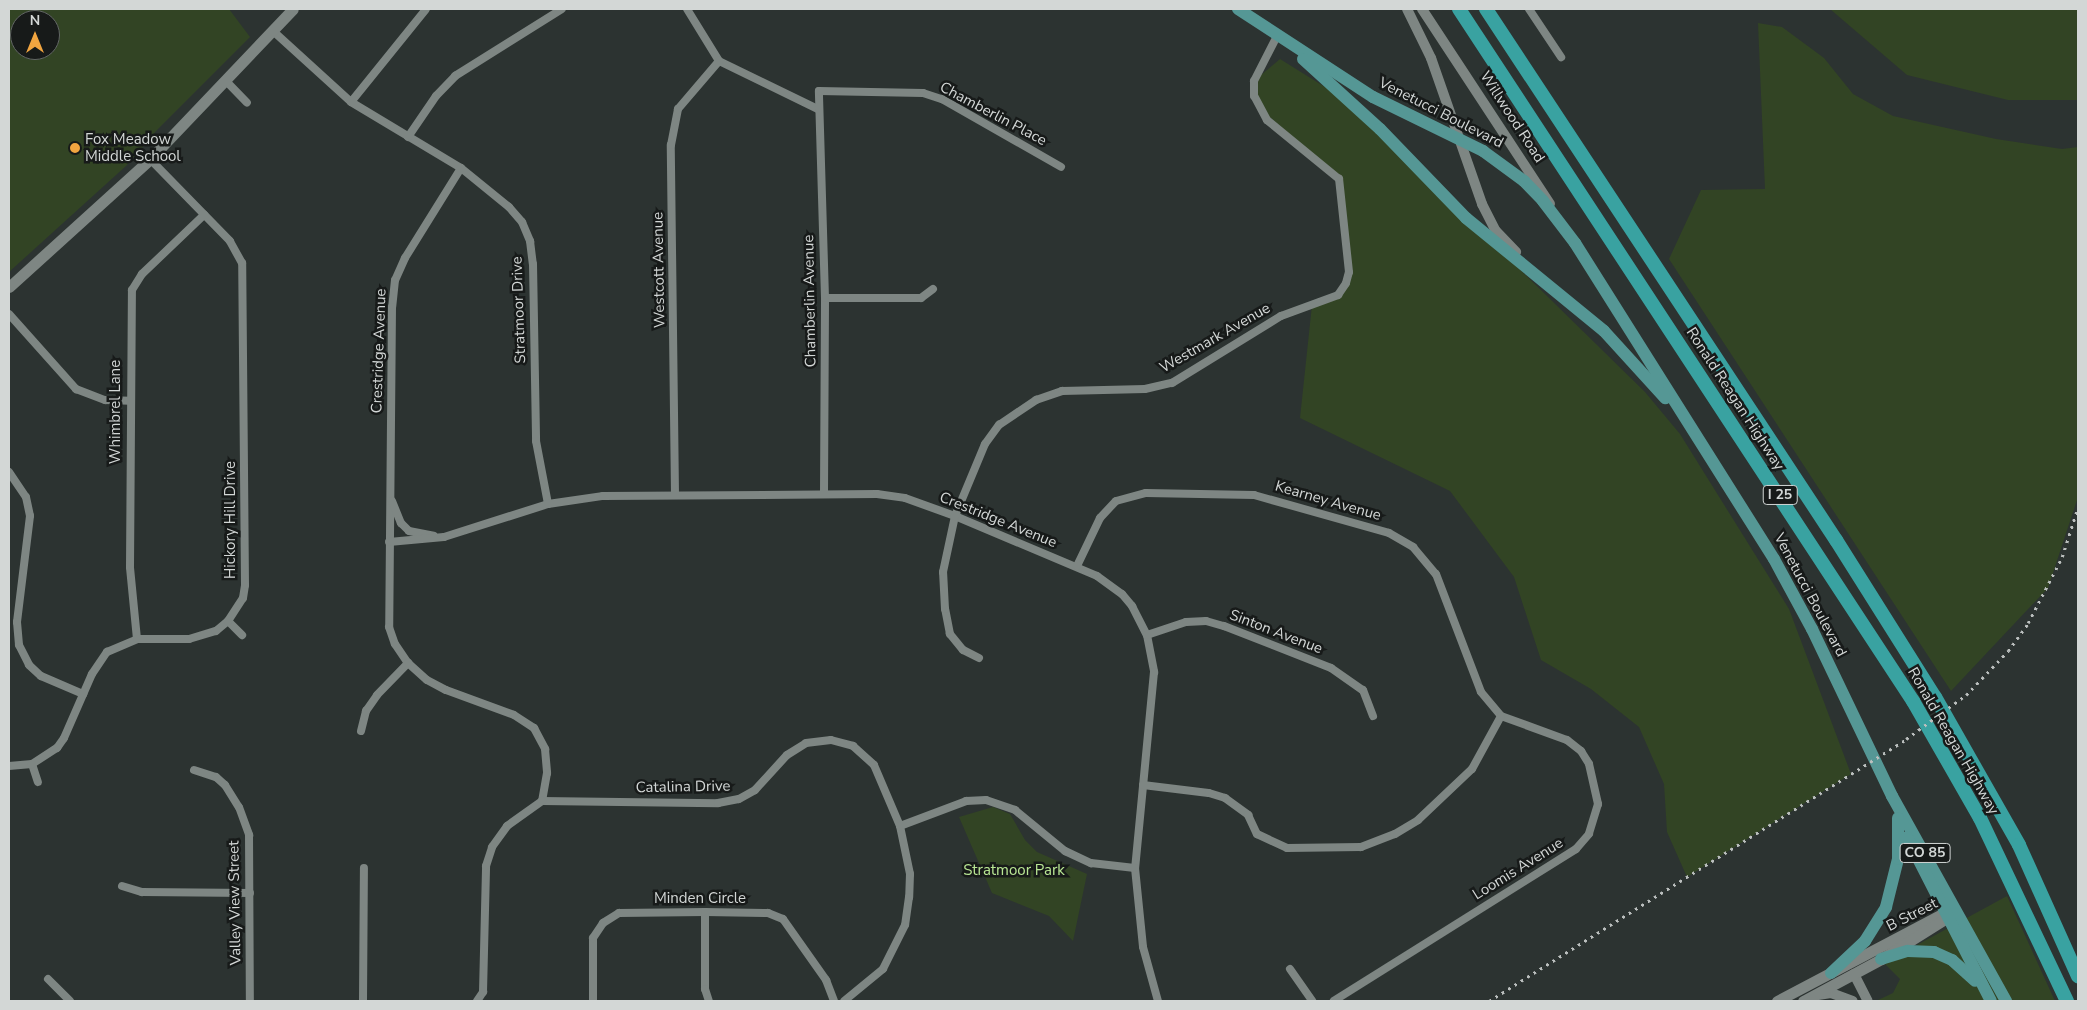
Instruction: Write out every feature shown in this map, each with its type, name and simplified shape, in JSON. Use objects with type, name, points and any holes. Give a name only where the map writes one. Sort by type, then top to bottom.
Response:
[{"type":"highway","name":"Ronald Reagan Highway","points":[[1459,9],[1913,701],[1984,826],[2067,1001]]},
{"type":"highway","name":"Ronald Reagan Highway","points":[[1486,9],[1836,540],[1935,697],[2019,845],[2078,976]]},
{"type":"main road","points":[[9,287],[150,160],[293,9]]},
{"type":"main road","name":"Venetucci Boulevard","points":[[1238,9],[1373,97],[1505,165],[1542,201],[1574,243],[1656,370],[1683,419],[1774,559],[1812,629],[1892,796],[1904,813],[1949,915]]},
{"type":"main road","name":"Venetucci Boulevard","points":[[1277,36],[1380,130],[1466,218],[1616,342],[1683,419]]},
{"type":"main road","name":"Venetucci Boulevard","points":[[1892,796],[1898,818],[1949,915]]},
{"type":"main road","points":[[1831,973],[1865,941],[1886,907],[1898,859],[1898,818]]},
{"type":"main road","name":"B Street","points":[[1807,999],[1881,959],[1949,915]]},
{"type":"main road","name":"B Street","points":[[1778,1001],[1949,915]]},
{"type":"main road","name":"CO 85","points":[[1949,915],[1991,1001]]},
{"type":"main road","name":"CO 85","points":[[1949,915],[2006,1001]]},
{"type":"main road","points":[[1881,959],[1916,950],[1942,954],[1968,972],[1991,1001]]},
{"type":"street","points":[[351,102],[426,9]]},
{"type":"street","points":[[408,137],[436,96],[455,76],[562,9]]},
{"type":"street","points":[[687,9],[719,61],[818,109]]},
{"type":"street","points":[[1407,9],[1439,80],[1476,191],[1496,231],[1553,288]]},
{"type":"street","name":"Willwood Road","points":[[1422,9],[1574,243]]},
{"type":"street","points":[[1529,9],[1561,57]]},
{"type":"street","name":"Stratmoor Drive","points":[[273,31],[351,102],[460,168],[509,206],[522,222],[530,242],[533,264],[536,441],[548,504]]},
{"type":"street","name":"Westmark Avenue","points":[[979,658],[962,650],[950,634],[945,609],[943,572],[955,516],[985,444],[999,425],[1017,410],[1036,400],[1062,391],[1145,389],[1172,383],[1281,316],[1338,295],[1346,283],[1348,262],[1339,179],[1266,120],[1254,96],[1254,81],[1277,36]]},
{"type":"street","name":"Westcott Avenue","points":[[675,494],[671,145],[678,109],[719,61]]},
{"type":"street","points":[[226,81],[246,102]]},
{"type":"street","name":"Chamberlin Avenue","points":[[819,91],[818,109],[825,298],[824,493]]},
{"type":"street","name":"Chamberlin Place","points":[[819,91],[923,93],[942,99],[1061,167]]},
{"type":"street","name":"Hickory Hill Drive","points":[[9,766],[32,764],[56,748],[64,738],[100,660],[116,646],[137,639],[189,639],[216,631],[228,621],[243,598],[245,585],[244,275],[242,263],[230,242],[150,160]]},
{"type":"street","name":"Crestridge Avenue","points":[[460,168],[405,258],[395,280],[389,542],[444,537],[548,504],[603,496],[824,493],[905,498],[955,516],[1077,566],[1122,594],[1147,635],[1154,680],[1135,868],[1143,947],[1158,1001]]},
{"type":"street","name":"Whimbrel Lane","points":[[137,639],[130,567],[132,290],[142,274],[204,215]]},
{"type":"street","points":[[825,298],[921,298],[933,289]]},
{"type":"street","points":[[9,314],[76,389],[105,400],[130,401]]},
{"type":"street","points":[[9,472],[26,497],[30,516],[17,622],[19,645],[29,665],[41,676],[83,694]]},
{"type":"street","name":"Crestridge Avenue","points":[[389,493],[397,515],[409,530],[444,537]]},
{"type":"street","name":"Kearney Avenue","points":[[1077,566],[1100,518],[1116,501],[1146,494],[1254,495],[1389,532],[1412,547],[1436,574],[1481,692],[1501,716]]},
{"type":"street","points":[[389,542],[389,627],[395,644],[408,663],[427,680],[446,690],[514,715],[534,728],[545,749],[547,773],[542,801],[507,826],[492,847],[486,866],[483,992],[477,1001]]},
{"type":"street","points":[[228,621],[242,635]]},
{"type":"street","name":"Sinton Avenue","points":[[1147,635],[1186,622],[1206,621],[1224,626],[1331,668],[1364,690],[1373,716]]},
{"type":"street","points":[[361,731],[366,711],[377,695],[408,663]]},
{"type":"street","points":[[1143,785],[1209,793],[1225,798],[1248,816],[1258,834],[1287,848],[1361,846],[1395,834],[1418,820],[1472,769],[1501,716]]},
{"type":"street","name":"Loomis Avenue","points":[[1334,1001],[1576,849],[1589,834],[1598,804],[1597,789],[1581,751],[1567,740],[1501,716]]},
{"type":"street","name":"Catalina Drive","points":[[542,801],[718,803],[739,799],[755,790],[792,752],[806,743],[831,740],[853,746],[874,765],[900,826],[910,874],[905,925],[883,969],[844,1001]]},
{"type":"street","points":[[32,764],[38,782]]},
{"type":"street","name":"Valley View Street","points":[[194,770],[216,777],[240,807],[249,836],[250,1001]]},
{"type":"street","points":[[900,826],[966,801],[986,800],[1015,810],[1065,851],[1091,863],[1135,868]]},
{"type":"street","points":[[363,1001],[364,868]]},
{"type":"street","points":[[122,886],[142,892],[250,893]]},
{"type":"street","points":[[705,912],[705,989],[709,1001]]},
{"type":"street","name":"Minden Circle","points":[[593,1001],[593,938],[603,923],[619,913],[705,912],[768,913],[783,919],[826,980],[834,1001]]},
{"type":"street","points":[[1290,968],[1312,1001]]},
{"type":"street","points":[[1854,974],[1868,1001]]},
{"type":"street","points":[[48,979],[70,1001]]},
{"type":"street","points":[[1807,999],[1831,993],[1853,1001]]},
{"type":"green space","name":"Fox Meadow Middle School","points":[[9,9],[229,9],[250,37],[157,130],[126,166],[9,272]]},
{"type":"green space","points":[[1830,9],[2078,9],[2078,100],[2008,100],[1907,75]]},
{"type":"green space","points":[[1758,23],[1782,27],[1824,58],[1853,94],[1893,116],[1996,139],[2062,149],[2078,147],[2078,497],[2048,588],[1951,691],[1669,259],[1701,190],[1765,189]]},
{"type":"green space","points":[[1280,59],[1349,102],[1645,392],[1680,434],[1789,609],[1851,774],[1687,877],[1667,832],[1664,784],[1639,727],[1591,689],[1541,660],[1514,577],[1450,491],[1300,418],[1312,305],[1338,295],[1349,272],[1343,195],[1331,170],[1258,107],[1254,81]]},
{"type":"green space","name":"Stratmoor Park","points":[[993,807],[1010,814],[1025,840],[1037,852],[1087,874],[1073,941],[1049,916],[992,893],[959,817]]},
{"type":"green space","points":[[2007,896],[2055,1001],[1876,1001],[1893,993],[1900,979],[1884,963]]},
{"type":"railway","points":[[1489,1001],[1906,739],[1966,695],[2008,651],[2028,623],[2062,557],[2078,507]]},
{"type":"place","name":"Fox Meadow Middle School","points":[[75,148]]}]
